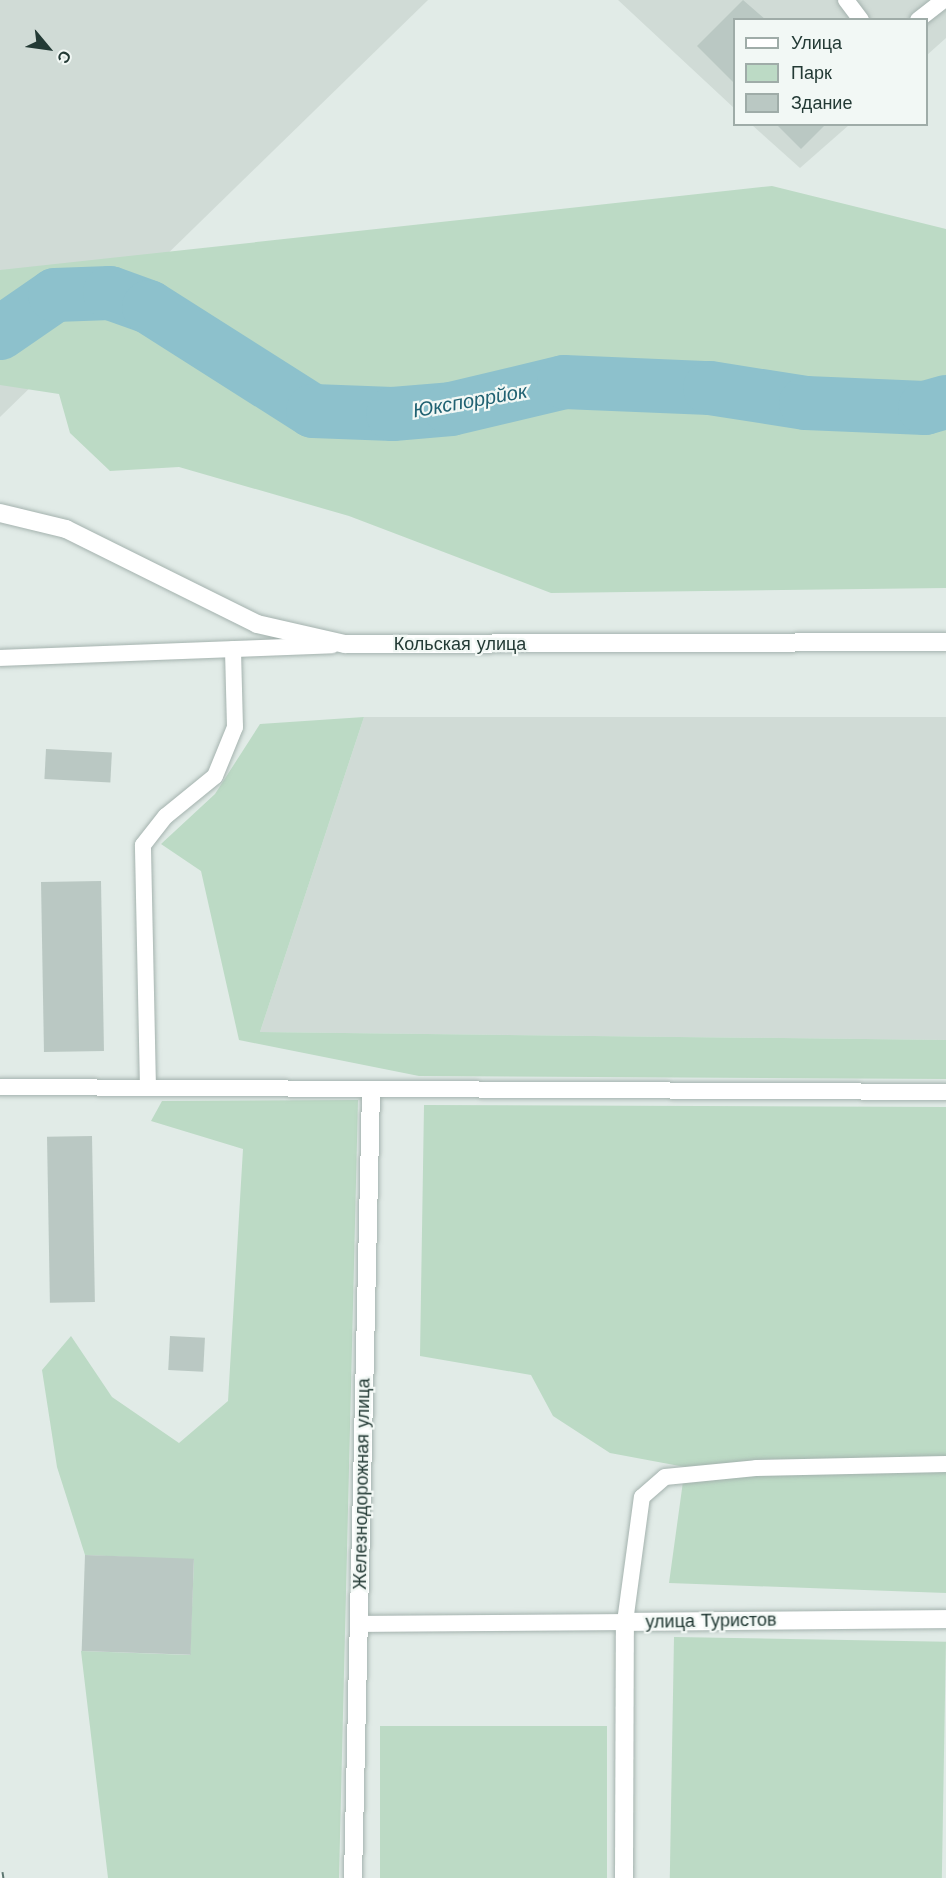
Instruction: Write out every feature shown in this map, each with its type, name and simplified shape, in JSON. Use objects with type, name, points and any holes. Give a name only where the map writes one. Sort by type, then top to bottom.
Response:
[{"type":"street","name":"Кольская улица","points":[[0,513],[66,529],[257,624],[345,644],[946,642]]},
{"type":"street","name":"Железнодорожная улица","points":[[353,1878],[370,1091]]},
{"type":"street","name":"улица Туристов","points":[[624,1878],[625,1622],[946,1619]]},
{"type":"lane","points":[[846,0],[860,18]]},
{"type":"lane","points":[[921,18],[944,0]]},
{"type":"lane","points":[[0,658],[345,644]]},
{"type":"lane","points":[[148,1088],[143,845],[166,816],[215,776],[236,727],[232,649]]},
{"type":"lane","points":[[0,1087],[370,1091],[946,1092]]},
{"type":"lane","points":[[359,1624],[625,1622],[642,1497],[665,1477],[756,1468],[946,1464]]},
{"type":"shaded area","points":[[0,0],[428,0],[0,417]]},
{"type":"shaded area","points":[[618,0],[946,0],[946,38],[928,54],[928,18],[733,18],[733,107]]},
{"type":"shaded area","points":[[753,126],[848,126],[800,168]]},
{"type":"shaded area","points":[[364,717],[946,717],[946,1040],[260,1032]]},
{"type":"green space","points":[[772,186],[946,229],[946,588],[551,593],[349,516],[179,467],[110,471],[70,433],[59,394],[0,385],[0,270]]},
{"type":"green space","points":[[364,717],[260,1032],[946,1040],[946,1079],[419,1076],[239,1040],[201,871],[161,844],[215,794],[260,724]]},
{"type":"green space","points":[[358,1100],[339,1878],[108,1878],[81,1651],[190,1655],[194,1560],[85,1555],[57,1467],[42,1370],[71,1336],[112,1397],[179,1443],[228,1401],[243,1149],[151,1121],[162,1101]]},
{"type":"green space","points":[[424,1105],[946,1107],[946,1593],[669,1583],[685,1467],[610,1453],[553,1416],[531,1375],[420,1356]]},
{"type":"green space","points":[[674,1637],[946,1642],[942,1878],[670,1878]]},
{"type":"green space","points":[[380,1726],[607,1726],[607,1878],[380,1878]]},
{"type":"building","points":[[743,0],[764,18],[733,18],[733,82],[697,46]]},
{"type":"building","points":[[778,126],[824,126],[801,149]]},
{"type":"building","points":[[46,749],[112,752],[110,782],[44,779]]},
{"type":"building","points":[[101,881],[104,1051],[44,1052],[41,882]]},
{"type":"building","points":[[92,1136],[95,1302],[50,1303],[47,1137]]},
{"type":"building","points":[[170,1336],[205,1338],[203,1372],[168,1370]]},
{"type":"building","points":[[85,1555],[194,1559],[191,1655],[82,1651]]},
{"type":"waterway","name":"Юкспоррйок","points":[[0,333],[55,295],[110,293],[149,307],[313,411],[393,414],[451,409],[564,382],[710,388],[806,403],[925,408],[946,402]]},
{"type":"railway","points":[[0,1872],[1,1878]]}]
